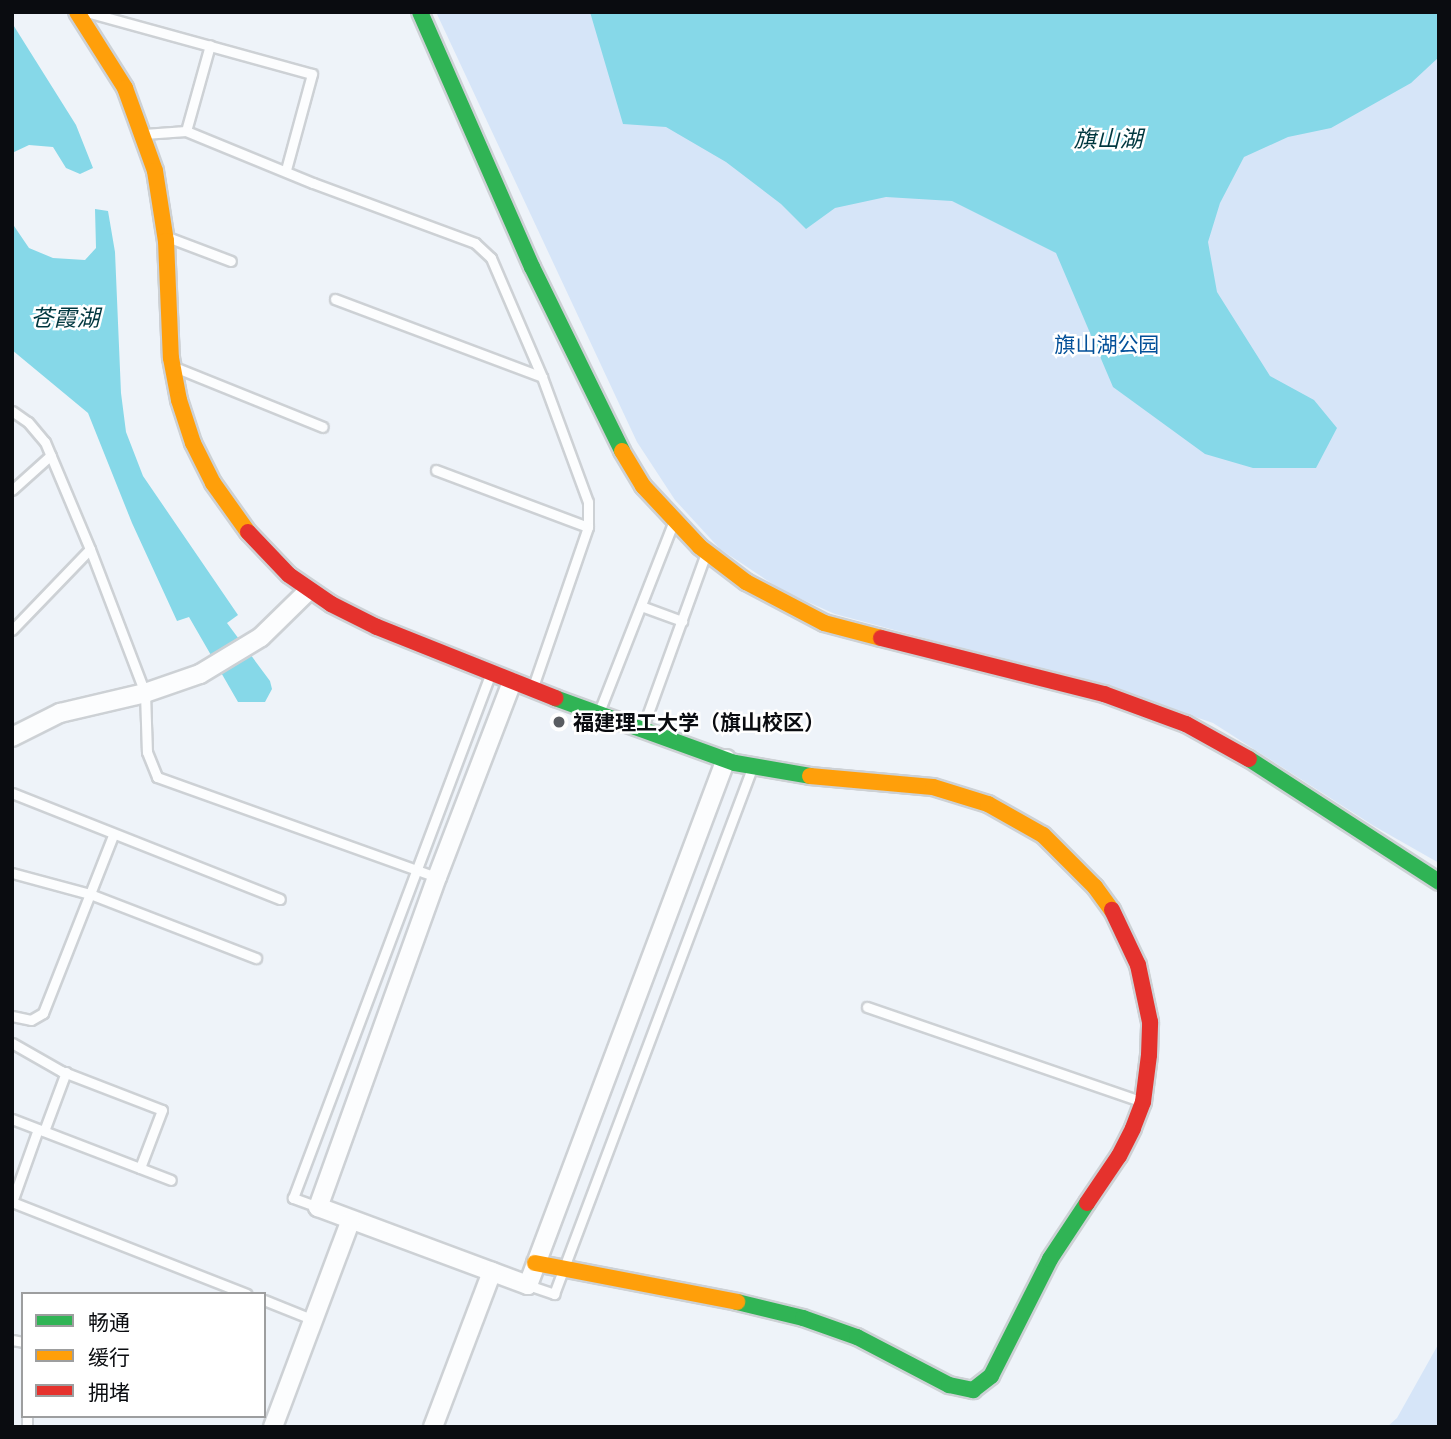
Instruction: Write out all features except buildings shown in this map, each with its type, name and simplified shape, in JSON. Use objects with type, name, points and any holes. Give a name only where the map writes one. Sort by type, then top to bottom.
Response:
[{"type":"street","points":[[77,12],[125,88],[144,134],[159,190],[165,236],[172,366],[193,443],[213,483],[249,534],[308,591],[377,627],[512,682],[726,759],[752,767],[817,778],[949,791],[988,804],[1043,835],[1096,887],[1112,909],[1138,965],[1150,1022],[1143,1102],[1119,1156],[1061,1240],[991,1376],[972,1390],[949,1385],[857,1337],[803,1318],[727,1298],[535,1263]]},
{"type":"street","points":[[420,12],[531,267],[614,437],[643,486],[673,522],[706,553],[755,587],[824,622],[1104,694],[1186,724],[1262,766],[1439,882]]},
{"type":"street","points":[[12,737],[60,713],[145,693],[200,674],[232,657],[276,624],[308,591]]},
{"type":"street","points":[[512,682],[437,877],[318,1207],[528,1285],[726,759]]},
{"type":"street","points":[[273,1427],[351,1220]]},
{"type":"street","points":[[433,1427],[492,1272]]},
{"type":"lane","points":[[87,12],[312,74],[286,170]]},
{"type":"lane","points":[[186,131],[210,45]]},
{"type":"lane","points":[[144,134],[186,131],[482,247],[496,267],[542,377],[585,491],[589,514],[588,527],[532,689]]},
{"type":"lane","points":[[165,236],[232,261]]},
{"type":"lane","points":[[335,299],[542,377]]},
{"type":"lane","points":[[172,366],[323,427]]},
{"type":"lane","points":[[12,411],[38,432],[51,455],[89,549],[145,693],[147,752],[157,776],[437,877]]},
{"type":"lane","points":[[12,490],[51,455]]},
{"type":"lane","points":[[436,470],[588,527]]},
{"type":"lane","points":[[599,713],[673,522]]},
{"type":"lane","points":[[12,630],[89,549]]},
{"type":"lane","points":[[642,729],[706,553]]},
{"type":"lane","points":[[641,606],[681,621]]},
{"type":"lane","points":[[318,1207],[293,1198],[414,869],[490,673]]},
{"type":"lane","points":[[528,1285],[554,1294],[752,767]]},
{"type":"lane","points":[[14,797],[280,900]]},
{"type":"lane","points":[[12,1016],[31,1020],[43,1013],[113,835]]},
{"type":"lane","points":[[12,873],[90,894],[256,958]]},
{"type":"lane","points":[[867,1007],[1143,1102]]},
{"type":"lane","points":[[12,1042],[66,1072],[162,1110],[140,1168]]},
{"type":"lane","points":[[66,1072],[15,1189],[12,1202],[242,1292]]},
{"type":"lane","points":[[12,1119],[171,1180]]},
{"type":"lane","points":[[266,1301],[314,1320]]},
{"type":"green space","name":"旗山湖公园","points":[[436,12],[1439,12],[1439,863],[1374,826],[1213,723],[1113,689],[835,614],[783,591],[720,549],[675,500],[637,442]]},
{"type":"green space","points":[[1439,1343],[1439,1427],[1387,1427],[1397,1418]]},
{"type":"water","name":"旗山湖","points":[[590,12],[1439,12],[1439,57],[1411,83],[1331,128],[1288,137],[1244,157],[1220,203],[1208,242],[1217,292],[1270,376],[1314,400],[1337,428],[1316,468],[1253,468],[1205,454],[1113,387],[1056,253],[952,201],[886,197],[835,208],[806,229],[781,204],[726,162],[666,127],[623,124]]},
{"type":"water","points":[[12,23],[76,125],[93,168],[80,174],[66,168],[53,147],[29,145],[12,153]]},
{"type":"water","name":"苍霞湖","points":[[95,209],[108,211],[115,252],[121,393],[126,432],[143,476],[238,615],[227,623],[270,681],[272,689],[265,702],[238,702],[189,617],[177,621],[132,523],[88,413],[12,350],[12,223],[29,248],[53,258],[85,260],[96,248]]},
{"type":"traffic: fast","points":[[420,12],[532,267],[622,451]]},
{"type":"traffic: fast","points":[[555,698],[735,763],[810,776]]},
{"type":"traffic: fast","points":[[1249,759],[1439,882]]},
{"type":"traffic: fast","points":[[737,1302],[803,1318],[857,1337],[949,1385],[973,1390],[991,1376],[1050,1259],[1087,1203]]},
{"type":"traffic: slow","points":[[77,12],[125,88],[155,171],[166,241],[171,358],[179,400],[193,443],[213,483],[248,532]]},
{"type":"traffic: slow","points":[[622,451],[643,486],[700,547],[746,582],[824,623],[881,638]]},
{"type":"traffic: slow","points":[[810,776],[933,787],[988,804],[1043,835],[1095,887],[1112,910]]},
{"type":"traffic: slow","points":[[535,1263],[737,1302]]},
{"type":"traffic: jam","points":[[248,532],[289,575],[331,604],[377,627],[555,698]]},
{"type":"traffic: jam","points":[[881,638],[1104,694],[1186,724],[1249,759]]},
{"type":"traffic: jam","points":[[1087,1203],[1119,1156],[1133,1128],[1143,1102],[1149,1055],[1150,1022],[1138,965],[1112,910]]},
{"type":"place","name":"福建理工大学（旗山校区）","points":[[559,722]]}]
